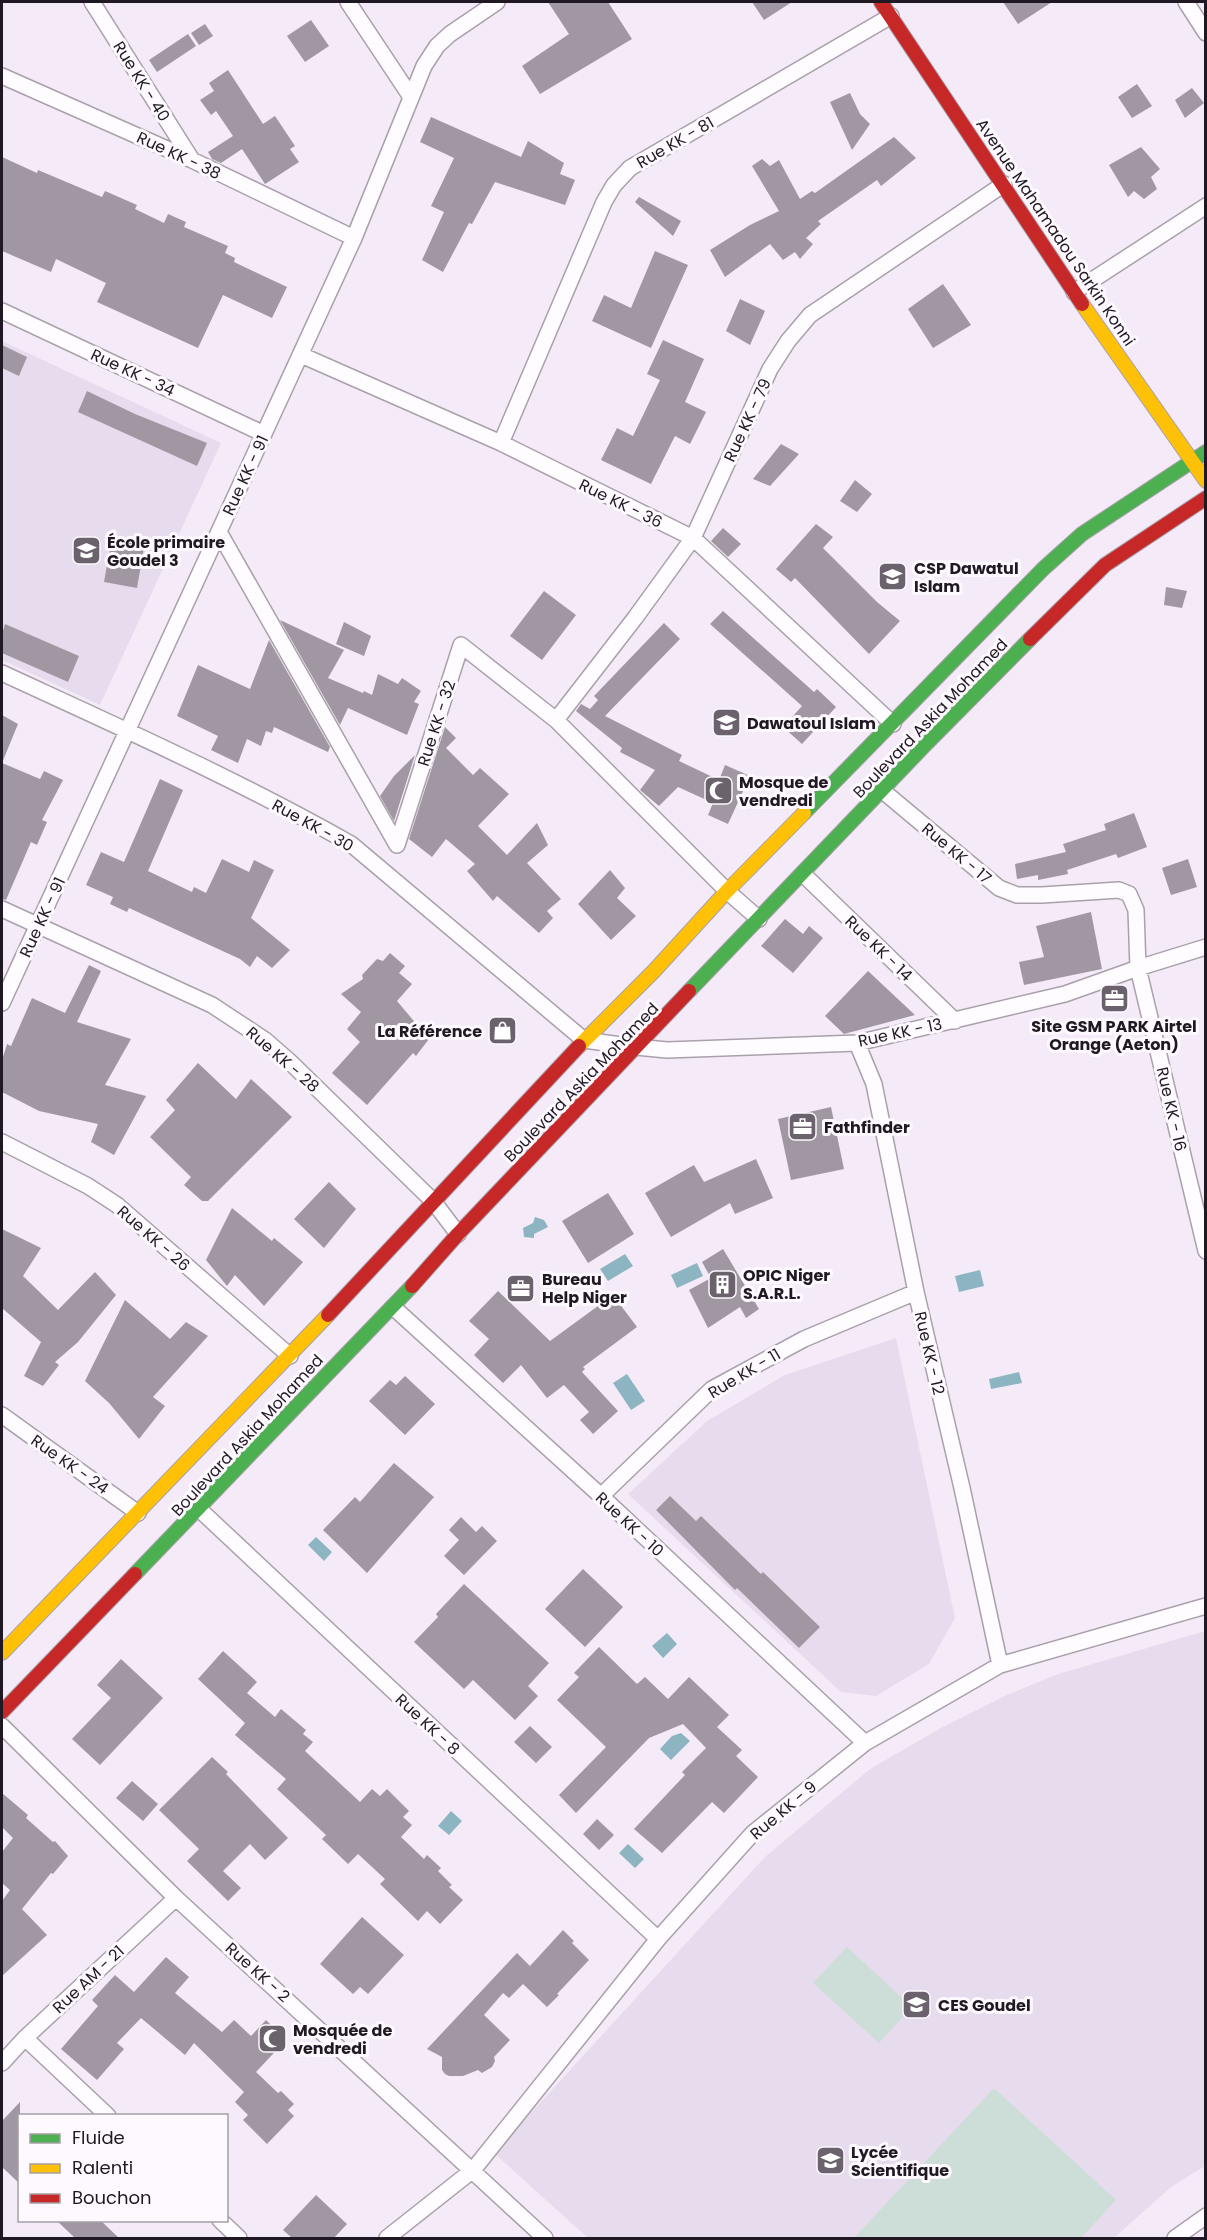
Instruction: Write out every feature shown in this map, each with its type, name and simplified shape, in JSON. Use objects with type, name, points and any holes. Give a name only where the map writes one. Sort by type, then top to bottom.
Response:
[{"type":"main road","name":"Avenue Mahamadou Sarkin Konni","points":[[881,2],[1074,292],[1206,481]]},
{"type":"main road","name":"Boulevard Askia Mohamed","points":[[2,1653],[290,1356],[584,1040],[654,971],[727,891],[1043,569],[1082,534],[1206,452]]},
{"type":"main road","name":"Boulevard Askia Mohamed","points":[[2,1712],[393,1307],[458,1234],[923,747],[1105,565],[1206,498]]},
{"type":"street","name":"Rue KK - 40","points":[[92,2],[192,160]]},
{"type":"street","points":[[348,2],[411,97]]},
{"type":"street","name":"Rue KK - 91","points":[[2,1003],[354,238],[424,66],[437,46],[450,34],[497,2]]},
{"type":"street","points":[[1186,2],[1206,33]]},
{"type":"street","name":"Rue KK - 81","points":[[501,443],[604,202],[614,185],[630,168],[891,16]]},
{"type":"street","name":"Rue KK - 38","points":[[2,76],[192,160],[354,238]]},
{"type":"street","name":"Rue KK - 79","points":[[556,720],[693,538],[770,369],[788,341],[810,315],[1004,184]]},
{"type":"street","points":[[1074,292],[1206,206]]},
{"type":"street","name":"Rue KK - 34","points":[[2,310],[264,434]]},
{"type":"street","name":"Rue KK - 36","points":[[301,355],[501,443],[693,538],[893,724]]},
{"type":"street","name":"Rue KK - 32","points":[[219,532],[397,844],[461,645],[556,720],[727,891],[759,920]]},
{"type":"street","name":"Rue KK - 30","points":[[2,673],[128,731],[320,826],[351,844],[584,1040]]},
{"type":"street","name":"Rue KK - 17","points":[[883,790],[999,888],[1017,895],[1119,890],[1129,894],[1136,910]]},
{"type":"street","name":"Rue KK - 14","points":[[803,874],[955,1021]]},
{"type":"street","name":"Rue KK - 28","points":[[2,909],[212,1005],[242,1023],[289,1061],[433,1201],[458,1234]]},
{"type":"street","name":"Rue KK - 16","points":[[1136,910],[1138,968],[1206,1251]]},
{"type":"street","name":"Rue KK - 13","points":[[584,1040],[667,1050],[857,1042],[1065,994],[1138,968],[1206,948]]},
{"type":"street","name":"Rue KK - 12","points":[[857,1042],[874,1084],[916,1292],[962,1488],[1000,1665]]},
{"type":"street","name":"Rue KK - 26","points":[[2,1142],[88,1186],[117,1205],[290,1356]]},
{"type":"street","name":"Rue KK - 11","points":[[601,1496],[712,1389],[804,1339],[916,1292]]},
{"type":"street","name":"Rue KK - 10","points":[[393,1307],[601,1496],[865,1743]]},
{"type":"street","name":"Rue KK - 24","points":[[2,1415],[138,1513]]},
{"type":"street","name":"Rue KK - 8","points":[[199,1509],[658,1939]]},
{"type":"street","name":"Rue KK - 9","points":[[387,2238],[472,2170],[658,1939],[753,1833],[865,1743],[1000,1665],[1206,1606]]},
{"type":"street","name":"Rue KK - 2","points":[[2,1726],[176,1898],[545,2238]]},
{"type":"street","name":"Rue AM - 21","points":[[2,2063],[25,2038],[176,1898]]},
{"type":"street","points":[[25,2038],[107,2114]]},
{"type":"street","points":[[1175,2238],[1206,2216]]},
{"type":"street","points":[[222,2222],[239,2238]]},
{"type":"shaded area","name":"École primaire Goudel 3","points":[[2,341],[221,443],[100,705],[2,660]]},
{"type":"shaded area","points":[[896,1338],[955,1618],[929,1664],[876,1696],[841,1692],[628,1494],[707,1421],[785,1375]]},
{"type":"shaded area","name":"CES Goudel","points":[[1205,1631],[1205,2166],[1171,2187],[1114,2238],[588,2238],[494,2153],[765,1857],[870,1769],[939,1729],[1007,1695],[1058,1674]]},
{"type":"shaded area","points":[[847,1947],[912,2007],[879,2043],[813,1983]]},
{"type":"shaded area","points":[[994,2088],[1116,2200],[1081,2238],[854,2238]]},
{"type":"water","points":[[535,1217],[544,1220],[548,1227],[534,1234],[534,1238],[524,1237],[523,1228],[533,1223]]},
{"type":"water","points":[[625,1254],[633,1266],[608,1281],[600,1269]]},
{"type":"water","points":[[697,1263],[703,1276],[677,1288],[671,1275]]},
{"type":"water","points":[[980,1270],[984,1286],[959,1292],[955,1276]]},
{"type":"water","points":[[1019,1372],[1022,1383],[991,1389],[989,1379]]},
{"type":"water","points":[[627,1374],[645,1401],[631,1410],[613,1383]]},
{"type":"water","points":[[316,1537],[332,1552],[324,1561],[308,1545]]},
{"type":"water","points":[[667,1633],[677,1644],[663,1658],[652,1646]]},
{"type":"water","points":[[681,1733],[690,1741],[671,1760],[660,1749],[672,1736]]},
{"type":"water","points":[[451,1811],[462,1821],[449,1835],[438,1826]]},
{"type":"water","points":[[628,1844],[644,1859],[635,1868],[619,1853]]},
{"type":"building","points":[[548,2],[608,2],[632,39],[540,94],[522,66],[569,34]]},
{"type":"building","points":[[752,2],[792,2],[764,20]]},
{"type":"building","points":[[1003,2],[1052,2],[1018,24]]},
{"type":"building","points":[[311,20],[329,46],[305,62],[287,36]]},
{"type":"building","points":[[205,24],[213,36],[199,45],[191,33]]},
{"type":"building","points":[[188,34],[196,46],[157,72],[149,60]]},
{"type":"building","points":[[228,70],[263,124],[275,116],[295,146],[290,149],[299,162],[265,184],[242,149],[221,163],[212,159],[208,152],[233,136],[216,111],[211,115],[200,100],[214,91],[209,83]]},
{"type":"building","points":[[1137,84],[1152,106],[1132,118],[1118,97]]},
{"type":"building","points":[[1192,88],[1204,103],[1185,118],[1175,100]]},
{"type":"building","points":[[850,93],[860,114],[870,124],[852,150],[830,102]]},
{"type":"building","points":[[431,117],[521,157],[528,141],[564,163],[560,174],[575,180],[565,205],[495,182],[472,224],[469,223],[443,272],[422,260],[444,212],[431,206],[454,158],[420,142]]},
{"type":"building","points":[[894,137],[916,158],[881,186],[877,180],[818,221],[821,224],[806,238],[813,244],[800,259],[795,252],[783,260],[770,244],[725,277],[710,250],[750,225],[779,211],[752,166],[762,159],[770,166],[779,160],[800,199],[812,191],[815,193]]},
{"type":"building","points":[[1141,147],[1160,169],[1151,177],[1157,189],[1144,199],[1134,191],[1128,197],[1109,165]]},
{"type":"building","points":[[2,157],[37,173],[38,170],[102,197],[105,191],[137,205],[135,209],[164,223],[168,214],[186,222],[184,227],[228,246],[225,253],[235,258],[234,262],[287,287],[272,318],[223,295],[198,348],[97,302],[106,283],[56,259],[51,272],[2,251]]},
{"type":"building","points":[[639,197],[681,221],[673,236],[635,202]]},
{"type":"building","points":[[655,251],[688,265],[651,348],[592,321],[604,295],[631,308]]},
{"type":"building","points":[[943,284],[971,325],[933,348],[908,309]]},
{"type":"building","points":[[740,299],[765,311],[750,345],[726,331]]},
{"type":"building","points":[[663,340],[704,359],[685,402],[706,412],[690,444],[675,436],[651,484],[601,460],[617,428],[633,436],[660,380],[647,374]]},
{"type":"building","points":[[2,345],[27,357],[19,376],[2,368]]},
{"type":"building","points":[[87,391],[135,414],[207,443],[197,466],[78,412]]},
{"type":"building","points":[[781,444],[799,454],[770,486],[753,479]]},
{"type":"building","points":[[855,480],[872,494],[857,512],[840,501]]},
{"type":"building","points":[[816,524],[833,537],[823,548],[877,602],[900,621],[869,654],[795,578],[791,582],[776,569]]},
{"type":"building","points":[[723,528],[741,544],[728,557],[711,541]]},
{"type":"building","points":[[112,537],[145,542],[137,588],[104,582]]},
{"type":"building","points":[[1166,587],[1187,591],[1182,608],[1164,605]]},
{"type":"building","points":[[544,591],[576,615],[542,660],[510,636]]},
{"type":"building","points":[[723,611],[814,692],[817,689],[836,707],[802,744],[783,727],[802,706],[710,624]]},
{"type":"building","points":[[280,620],[344,650],[328,678],[372,695],[378,674],[398,684],[402,678],[421,691],[414,702],[419,704],[407,735],[348,708],[340,725]]},
{"type":"building","points":[[344,622],[371,636],[364,656],[336,644]]},
{"type":"building","points":[[664,623],[680,639],[605,716],[682,755],[679,761],[719,780],[725,765],[750,776],[728,824],[708,815],[713,803],[678,787],[659,806],[640,790],[655,770],[620,752],[622,748],[576,711],[581,704],[590,709],[598,700],[594,696]]},
{"type":"building","points":[[5,624],[79,656],[68,682],[2,653],[2,634]]},
{"type":"building","points":[[269,640],[330,747],[328,752],[274,727],[272,733],[266,731],[261,746],[247,739],[238,763],[211,750],[218,736],[177,716],[198,665],[250,689]]},
{"type":"building","points":[[2,715],[18,724],[2,763]]},
{"type":"building","points":[[445,727],[456,738],[446,748],[473,775],[480,768],[509,794],[478,826],[507,855],[537,823],[548,845],[527,863],[561,899],[547,911],[553,918],[539,933],[497,896],[493,901],[467,871],[475,864],[446,839],[432,857],[409,839]]},
{"type":"building","points":[[415,755],[394,821],[380,796],[394,776]]},
{"type":"building","points":[[2,763],[40,779],[44,771],[63,780],[42,820],[47,822],[37,845],[31,842],[6,900],[2,899]]},
{"type":"building","points":[[160,779],[183,790],[148,871],[192,892],[194,887],[206,893],[222,859],[249,872],[254,860],[274,870],[251,918],[290,950],[272,968],[257,956],[250,967],[240,959],[129,908],[127,912],[110,904],[113,897],[86,885],[101,852],[124,862]]},
{"type":"building","points":[[1134,813],[1147,847],[1118,858],[1116,854],[1067,870],[1068,874],[1038,880],[1038,875],[1017,879],[1015,864],[1066,852],[1063,844],[1106,830],[1104,824]]},
{"type":"building","points":[[1188,859],[1197,887],[1171,895],[1162,868]]},
{"type":"building","points":[[610,870],[625,888],[617,898],[636,916],[611,940],[578,904]]},
{"type":"building","points":[[1091,912],[1102,969],[1024,985],[1019,962],[1044,957],[1036,926]]},
{"type":"building","points":[[785,919],[803,934],[809,926],[823,938],[793,973],[761,946]]},
{"type":"building","points":[[390,953],[405,966],[399,973],[412,984],[397,1001],[429,1039],[416,1056],[413,1053],[367,1105],[332,1073],[360,1042],[347,1029],[361,1012],[341,994],[363,979],[362,975],[377,959],[383,961]]},
{"type":"building","points":[[89,965],[101,971],[77,1022],[131,1039],[105,1085],[146,1096],[114,1155],[91,1142],[98,1124],[39,1111],[2,1092],[2,1060],[7,1044],[11,1046],[32,998],[65,1013]]},
{"type":"building","points":[[868,971],[915,1015],[844,1034],[825,1016]]},
{"type":"building","points":[[198,1063],[236,1099],[251,1079],[292,1117],[208,1201],[202,1201],[184,1185],[191,1177],[150,1137],[175,1110],[166,1100]]},
{"type":"building","points":[[831,1107],[844,1169],[791,1180],[778,1119]]},
{"type":"building","points":[[756,1159],[773,1198],[735,1214],[730,1203],[671,1237],[645,1193],[694,1165],[704,1182]]},
{"type":"building","points":[[329,1182],[356,1209],[324,1248],[294,1219]]},
{"type":"building","points":[[608,1193],[634,1234],[588,1263],[562,1221]]},
{"type":"building","points":[[232,1208],[272,1241],[274,1238],[303,1262],[264,1306],[235,1275],[227,1286],[206,1260]]},
{"type":"building","points":[[2,1229],[41,1248],[23,1276],[58,1310],[95,1272],[116,1295],[78,1342],[55,1362],[59,1365],[43,1386],[24,1376],[41,1342],[2,1308]]},
{"type":"building","name":"OPIC Niger S.A.R.L.","points":[[723,1249],[759,1309],[746,1318],[740,1307],[708,1328],[689,1290],[711,1278],[702,1262]]},
{"type":"building","points":[[498,1291],[550,1341],[613,1295],[637,1327],[583,1367],[585,1369],[582,1372],[618,1411],[593,1434],[580,1420],[589,1412],[564,1385],[547,1398],[521,1365],[503,1383],[474,1355],[489,1339],[469,1321]]},
{"type":"building","points":[[125,1300],[170,1339],[186,1322],[208,1336],[153,1397],[165,1406],[139,1439],[109,1403],[85,1381]]},
{"type":"building","points":[[405,1376],[435,1404],[405,1435],[369,1401],[390,1380],[396,1385]]},
{"type":"building","points":[[394,1463],[434,1497],[367,1573],[323,1530],[355,1497],[360,1502]]},
{"type":"building","points":[[670,1496],[696,1521],[701,1516],[820,1627],[799,1648],[737,1588],[735,1590],[656,1510]]},
{"type":"building","points":[[461,1517],[476,1532],[482,1526],[497,1541],[464,1575],[444,1556],[459,1540],[449,1530]]},
{"type":"building","points":[[583,1569],[623,1607],[585,1647],[545,1609]]},
{"type":"building","points":[[464,1584],[549,1663],[528,1686],[538,1696],[515,1720],[473,1680],[464,1689],[414,1642],[438,1617],[436,1614]]},
{"type":"building","points":[[599,1647],[637,1684],[645,1677],[668,1699],[689,1677],[729,1715],[717,1727],[742,1750],[736,1756],[758,1777],[724,1813],[712,1802],[662,1853],[634,1829],[685,1775],[682,1772],[706,1748],[683,1724],[649,1738],[576,1813],[559,1795],[606,1747],[557,1700],[579,1677],[574,1673]]},
{"type":"building","points":[[223,1651],[257,1682],[247,1693],[275,1717],[281,1709],[306,1730],[303,1734],[313,1742],[305,1751],[360,1802],[372,1789],[380,1796],[387,1789],[409,1811],[403,1817],[412,1825],[401,1837],[424,1859],[427,1855],[441,1868],[438,1871],[452,1885],[449,1887],[463,1900],[440,1924],[427,1911],[418,1921],[380,1884],[385,1879],[358,1854],[348,1864],[322,1839],[326,1835],[277,1789],[286,1779],[235,1735],[245,1723],[198,1679]]},
{"type":"building","points":[[121,1659],[163,1698],[100,1765],[72,1739],[111,1698],[97,1685]]},
{"type":"building","points":[[530,1726],[552,1747],[536,1763],[514,1742]]},
{"type":"building","points":[[212,1757],[288,1838],[265,1860],[250,1844],[223,1871],[241,1888],[228,1901],[187,1861],[199,1849],[159,1810]]},
{"type":"building","points":[[132,1781],[158,1804],[143,1821],[116,1798]]},
{"type":"building","points":[[2,1793],[28,1815],[26,1818],[53,1842],[55,1841],[68,1856],[22,1909],[47,1935],[2,1976],[2,1901],[10,1890],[2,1883],[2,1852],[13,1838],[2,1827]]},
{"type":"building","points":[[597,1819],[614,1835],[599,1850],[583,1834]]},
{"type":"building","points":[[362,1917],[404,1955],[368,1994],[360,1987],[353,1994],[320,1964]]},
{"type":"building","points":[[563,1930],[589,1960],[547,2007],[523,1984],[509,1998],[503,1993],[484,2015],[510,2040],[494,2057],[492,2067],[482,2073],[478,2070],[463,2076],[445,2074],[442,2070],[442,2057],[427,2049],[517,1953],[530,1966]]},
{"type":"building","points":[[166,1957],[189,1977],[175,1993],[222,2032],[234,2020],[251,2036],[266,2020],[286,2040],[256,2072],[278,2093],[281,2091],[294,2104],[288,2110],[294,2116],[267,2144],[243,2120],[248,2115],[235,2102],[244,2092],[194,2043],[185,2055],[141,2018],[117,2043],[124,2049],[97,2080],[61,2049],[98,2006],[92,2000],[115,1975],[134,1992]]},
{"type":"building","points":[[20,2102],[18,2182],[2,2167],[2,2121]]},
{"type":"building","points":[[316,2195],[347,2224],[334,2238],[292,2238],[283,2230]]},
{"type":"building","points":[[58,2222],[102,2222],[119,2238],[75,2238]]},
{"type":"traffic: fast","points":[[804,813],[1043,569],[1082,534],[1206,452]]},
{"type":"traffic: fast","points":[[689,991],[1030,639]]},
{"type":"traffic: fast","points":[[135,1574],[412,1286]]},
{"type":"traffic: slow","points":[[1082,304],[1206,481]]},
{"type":"traffic: slow","points":[[579,1046],[654,971],[727,891],[804,813]]},
{"type":"traffic: slow","points":[[2,1653],[328,1315]]},
{"type":"traffic: jam","points":[[881,2],[1082,304]]},
{"type":"traffic: jam","points":[[1030,639],[1105,565],[1206,498]]},
{"type":"traffic: jam","points":[[412,1286],[458,1234],[689,991]]},
{"type":"traffic: jam","points":[[328,1315],[579,1046]]},
{"type":"traffic: jam","points":[[2,1712],[135,1574]]},
{"type":"place","name":"École primaire Goudel 3","points":[[86,551]]},
{"type":"place","name":"CSP Dawatul Islam","points":[[893,577]]},
{"type":"place","name":"Dawatoul Islam","points":[[726,723]]},
{"type":"place","name":"Mosque de vendredi","points":[[718,791]]},
{"type":"place","name":"Site GSM PARK Airtel Orange (Aeton)","points":[[1114,998]]},
{"type":"place","name":"La Référence","points":[[503,1031]]},
{"type":"place","name":"Fathfinder","points":[[803,1127]]},
{"type":"place","name":"OPIC Niger S.A.R.L.","points":[[722,1284]]},
{"type":"place","name":"Bureau Help Niger","points":[[521,1288]]},
{"type":"place","name":"CES Goudel","points":[[917,2005]]},
{"type":"place","name":"Mosquée de vendredi","points":[[272,2039]]},
{"type":"place","name":"Lycée Scientifique","points":[[830,2161]]}]
